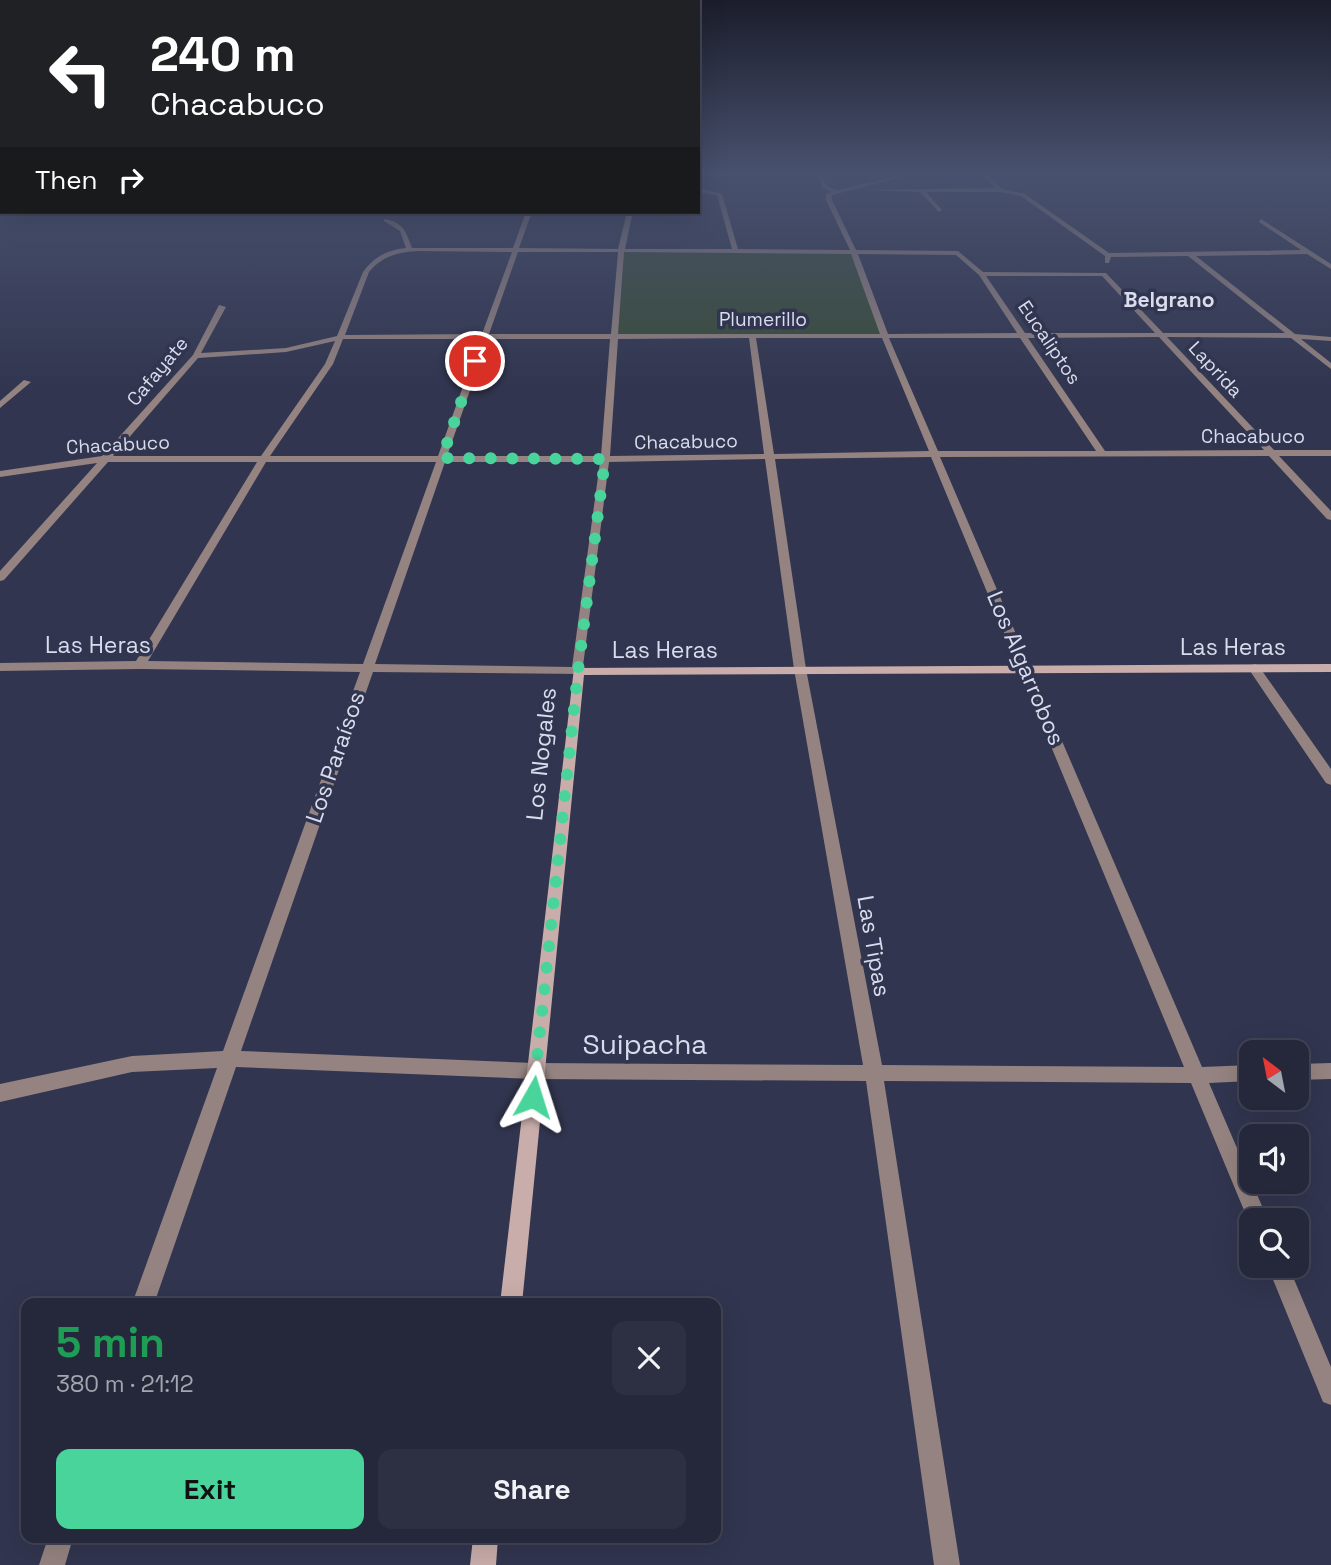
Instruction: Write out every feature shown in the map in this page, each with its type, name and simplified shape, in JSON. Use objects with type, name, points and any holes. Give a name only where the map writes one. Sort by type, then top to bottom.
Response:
[{"type":"street","name":"Los Paraísos","points":[[145,1298],[516,247]]},
{"type":"street","name":"Los Nogales","points":[[511,1298],[578,671],[605,459],[622,247]]},
{"type":"street","name":"Los Algarrobos","points":[[852,247],[884,334],[937,454],[1253,1208]]},
{"type":"street","points":[[1097,247],[1108,255],[1310,252]]},
{"type":"street","points":[[1302,247],[1331,267]]},
{"type":"street","points":[[140,666],[264,458],[329,363],[366,272],[374,259],[410,250],[853,250]]},
{"type":"street","name":"Eucaliptos","points":[[853,250],[944,252],[963,255],[981,274],[1102,453]]},
{"type":"street","points":[[1189,253],[1331,367]]},
{"type":"street","points":[[981,274],[1104,274],[1108,255]]},
{"type":"street","name":"Laprida","points":[[1104,274],[1164,335],[1331,517]]},
{"type":"street","name":"Cafayate","points":[[0,578],[196,356],[222,307]]},
{"type":"street","name":"Plumerillo","points":[[196,356],[286,350],[340,337],[884,334],[1164,335],[1331,339]]},
{"type":"street","name":"Las Tipas","points":[[752,335],[800,669],[874,1073],[947,1565]]},
{"type":"street","points":[[0,405],[27,382]]},
{"type":"street","name":"Chacabuco","points":[[0,474],[103,459],[605,459],[937,454],[1331,453]]},
{"type":"street","name":"Las Heras","points":[[0,667],[578,671],[1331,668]]},
{"type":"street","points":[[1254,668],[1331,780]]},
{"type":"street","name":"Suipacha","points":[[0,1093],[132,1064],[229,1059],[535,1071],[1239,1073]]},
{"type":"street","points":[[1309,1071],[1331,1070]]},
{"type":"street","points":[[1282,1278],[1331,1394]]},
{"type":"street","points":[[52,1565],[59,1543]]},
{"type":"street","points":[[483,1565],[485,1543]]},
{"type":"green space","points":[[853,250],[884,334],[614,336],[621,251]]},
{"type":"district","name":"Belgrano","points":[[1169,300]]},
{"type":"route","points":[[475,361],[442,458],[605,459],[578,671],[533,1097]]}]
